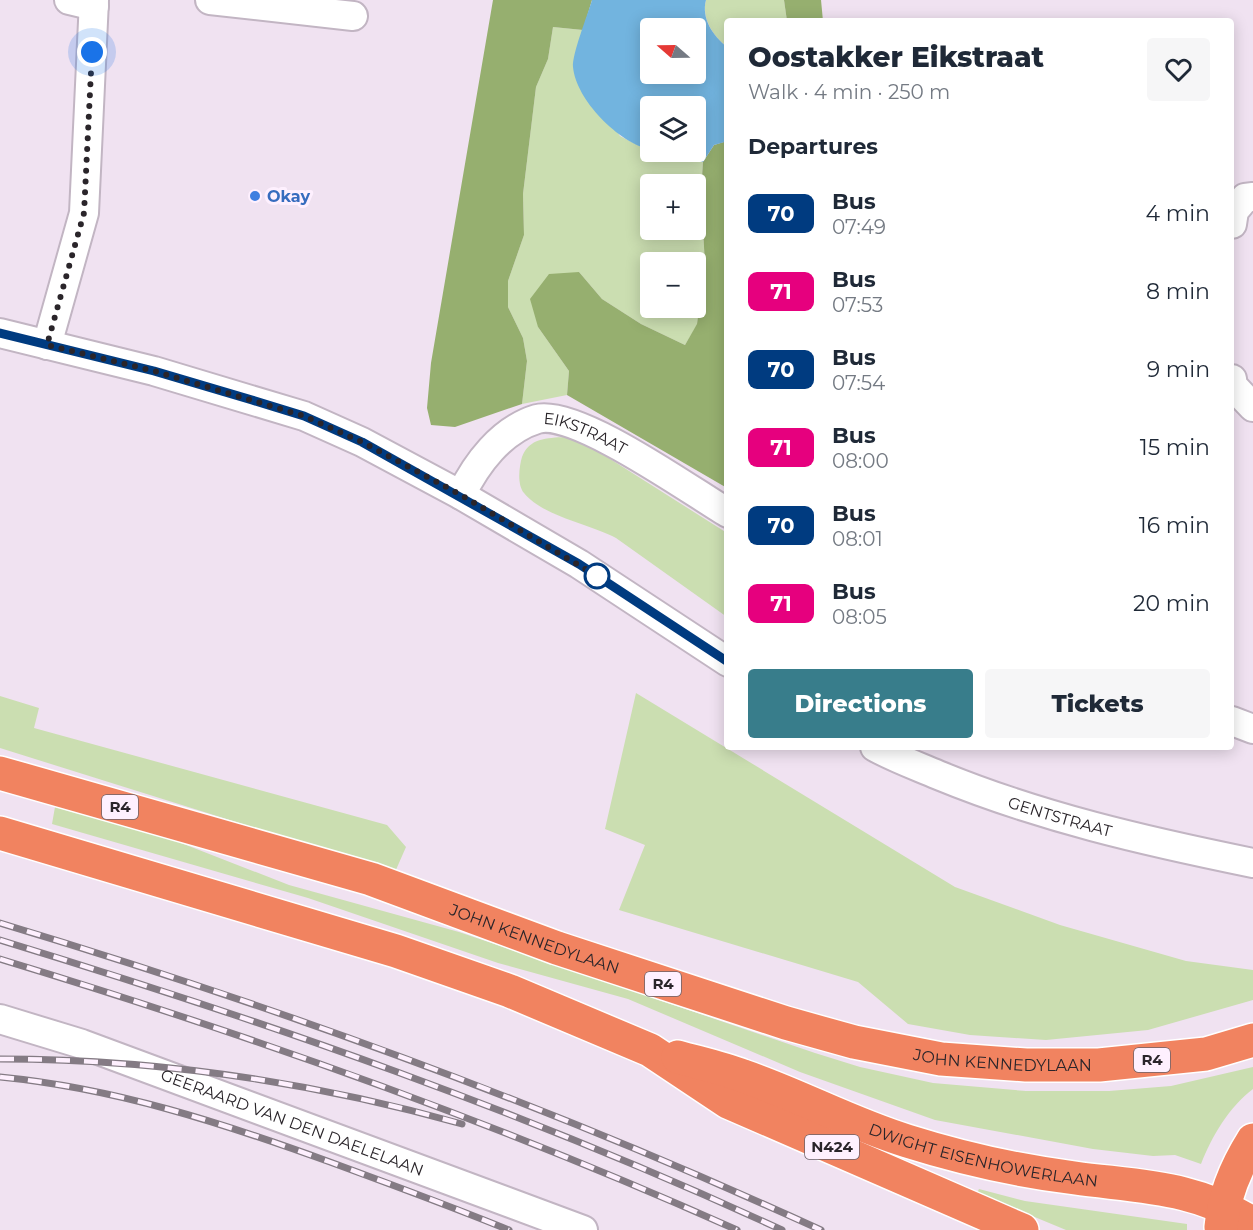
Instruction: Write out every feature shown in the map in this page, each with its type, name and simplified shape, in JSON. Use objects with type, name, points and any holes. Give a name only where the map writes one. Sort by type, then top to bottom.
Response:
[{"type":"highway","name":"JOHN KENNEDYLAAN","points":[[0,773],[371,879],[612,967],[854,1042],[941,1059],[1026,1065],[1088,1065],[1206,1054],[1253,1040]]},
{"type":"highway","points":[[0,833],[396,951],[510,991],[650,1050]]},
{"type":"highway","name":"DWIGHT EISENHOWERLAAN","points":[[650,1050],[743,1076],[906,1141],[981,1161],[1073,1178],[1165,1188],[1222,1217],[1253,1224]]},
{"type":"highway","name":"N424","points":[[650,1050],[728,1102],[1022,1230]]},
{"type":"highway","points":[[1222,1217],[1232,1177],[1253,1140]]},
{"type":"street","points":[[210,0],[353,16]]},
{"type":"street","points":[[47,345],[84,213],[86,2]]},
{"type":"street","points":[[1234,211],[1245,198],[1253,197]]},
{"type":"street","points":[[0,333],[154,371],[304,416],[362,442],[461,495],[579,564],[724,659]]},
{"type":"street","points":[[1234,387],[1253,406]]},
{"type":"street","name":"EIKSTRAAT","points":[[461,495],[473,471],[508,433],[538,419],[566,420],[593,432],[724,511]]},
{"type":"street","points":[[1234,722],[1253,729]]},
{"type":"street","name":"GENTSTRAAT","points":[[882,750],[969,788],[1050,816],[1146,841],[1253,863]]},
{"type":"street","name":"GEERAARD VAN DEN DAELELAAN","points":[[0,1019],[82,1044],[583,1230]]},
{"type":"green space","points":[[493,0],[592,0],[583,30],[553,27],[548,59],[536,87],[523,194],[524,235],[508,281],[508,307],[523,338],[527,361],[522,404],[455,427],[431,425],[427,408],[431,363]]},
{"type":"green space","points":[[706,0],[784,0],[787,18],[724,18],[724,44],[709,26]]},
{"type":"green space","points":[[784,0],[821,0],[823,18],[787,18]]},
{"type":"green space","points":[[553,27],[583,30],[573,66],[620,136],[640,146],[640,162],[703,162],[702,174],[640,174],[640,240],[704,240],[704,252],[640,252],[640,318],[698,318],[697,325],[685,345],[641,324],[602,299],[579,272],[538,327],[569,371],[567,395],[522,404],[527,361],[523,338],[508,307],[508,281],[524,235],[523,194],[536,87],[548,59]]},
{"type":"green space","points":[[724,142],[724,486],[567,395],[569,371],[538,327],[530,299],[549,274],[579,272],[602,299],[641,324],[685,345],[697,324],[698,318],[706,318],[706,252],[704,240],[706,240],[706,174],[702,174],[703,162],[706,162],[706,157],[714,145]]},
{"type":"green space","points":[[565,437],[585,443],[724,531],[724,615],[616,538],[554,514],[532,501],[524,493],[519,476],[525,451],[539,440]]},
{"type":"green space","points":[[636,693],[724,747],[724,750],[730,750],[955,887],[1060,925],[1186,961],[1253,970],[1253,1000],[1148,1030],[1046,1040],[970,1035],[908,1024],[858,982],[619,910],[645,845],[605,829]]},
{"type":"green space","points":[[0,696],[39,708],[34,728],[387,825],[406,847],[395,872],[0,748]]},
{"type":"green space","points":[[55,807],[176,841],[289,885],[459,932],[860,1067],[933,1083],[1026,1091],[1109,1091],[1171,1086],[1253,1067],[1253,1089],[1236,1104],[1222,1123],[1201,1164],[1175,1155],[1153,1156],[1093,1149],[935,1120],[800,1072],[628,999],[498,963],[308,898],[52,824]]},
{"type":"green space","points":[[979,1189],[1025,1201],[1187,1224],[1187,1230],[1066,1230],[977,1193]]},
{"type":"water","points":[[592,0],[706,0],[705,13],[709,26],[724,44],[724,142],[714,145],[706,157],[706,96],[640,96],[639,146],[613,129],[591,106],[576,80],[573,61]]},
{"type":"railway","points":[[0,923],[210,990],[416,1062],[619,1142],[821,1230]]},
{"type":"railway","points":[[0,940],[199,1003],[494,1108],[687,1187],[782,1230]]},
{"type":"railway","points":[[0,959],[187,1018],[373,1083],[556,1153],[737,1230]]},
{"type":"railway","points":[[0,1059],[117,1063],[233,1076],[348,1096],[462,1124]]},
{"type":"railway","points":[[0,1077],[85,1089],[208,1121],[330,1162],[509,1230]]},
{"type":"bus line","name":"70","points":[[0,333],[154,371],[252,400],[304,416],[362,442],[461,495],[579,564],[724,659]]},
{"type":"place","name":"Okay","points":[[255,196]]},
{"type":"route","points":[[92,52],[84,213],[47,345],[154,371],[304,416],[362,442],[461,495],[597,576]]}]
